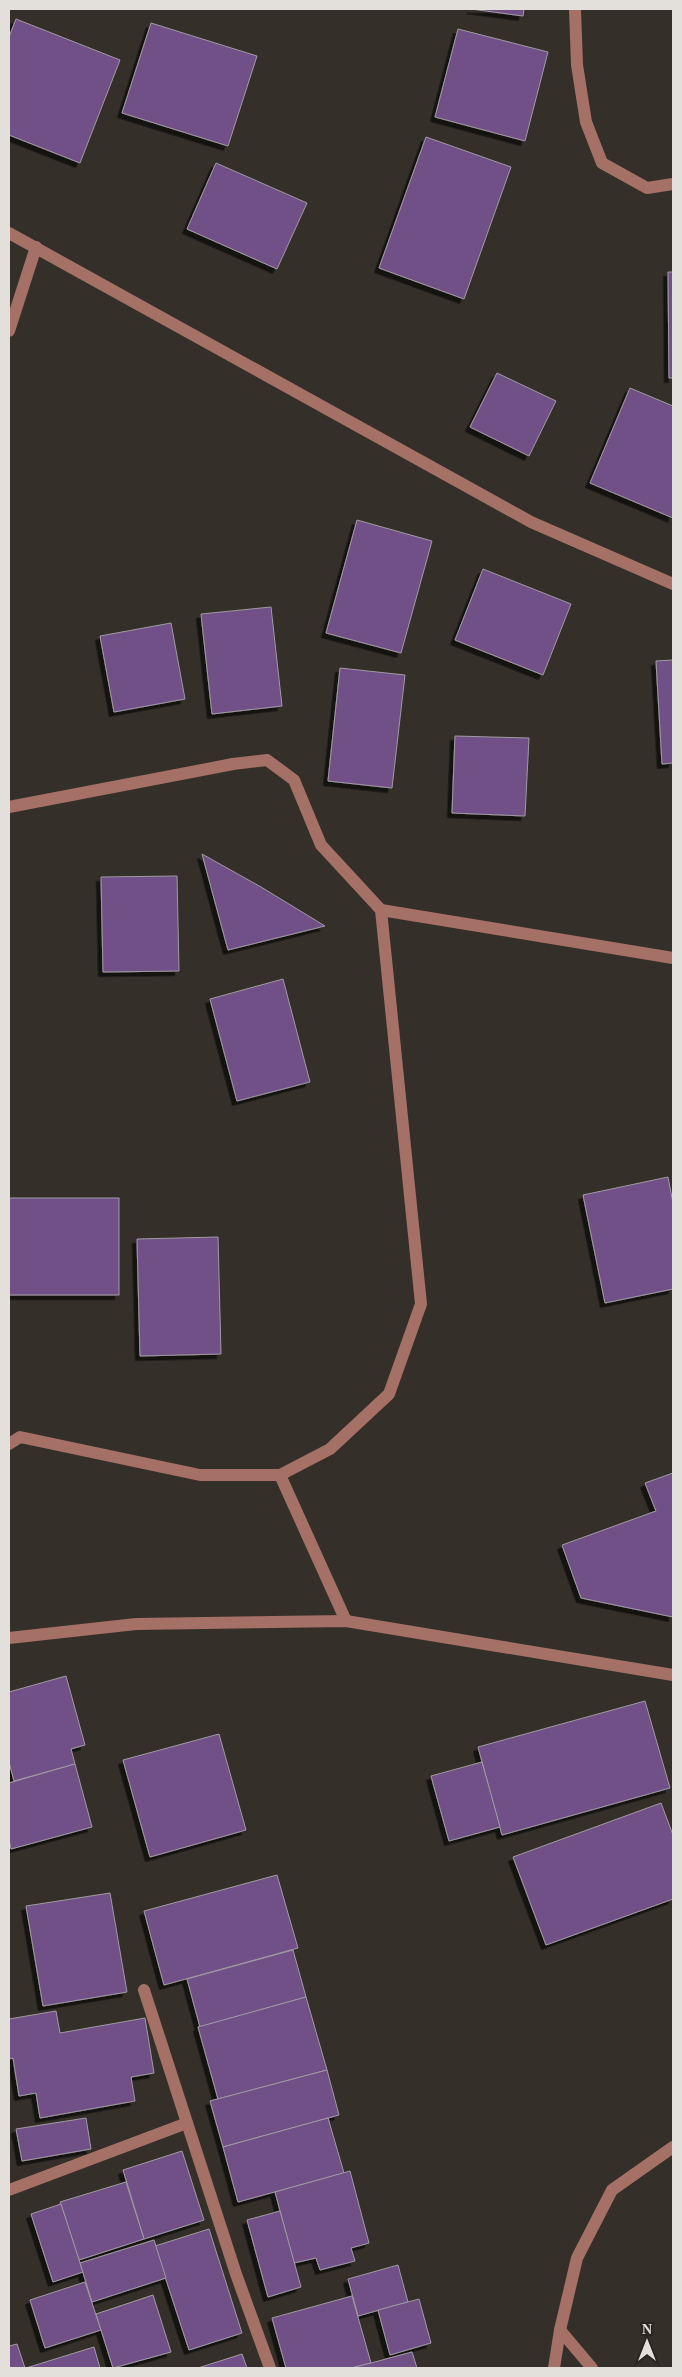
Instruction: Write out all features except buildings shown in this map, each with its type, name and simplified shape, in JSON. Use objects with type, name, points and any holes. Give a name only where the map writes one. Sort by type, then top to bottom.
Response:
[{"type":"street","points":[[575,9],[577,65],[586,122],[602,163],[648,188],[673,184]]},
{"type":"street","points":[[9,233],[531,522],[673,584]]},
{"type":"street","points":[[9,331],[36,247]]},
{"type":"street","points":[[9,807],[233,764],[266,760],[294,780],[321,844],[381,910],[421,1304],[389,1394],[330,1449],[280,1474],[200,1474],[12,1439]]},
{"type":"street","points":[[381,910],[673,958]]},
{"type":"street","points":[[280,1474],[346,1621]]},
{"type":"street","points":[[9,1638],[136,1624],[346,1621],[673,1675]]},
{"type":"street","points":[[144,1990],[236,2274],[270,2368]]},
{"type":"street","points":[[9,2190],[187,2123]]},
{"type":"street","points":[[554,2368],[560,2330],[577,2258],[612,2190],[673,2147]]},
{"type":"street","points":[[560,2330],[592,2368]]}]
